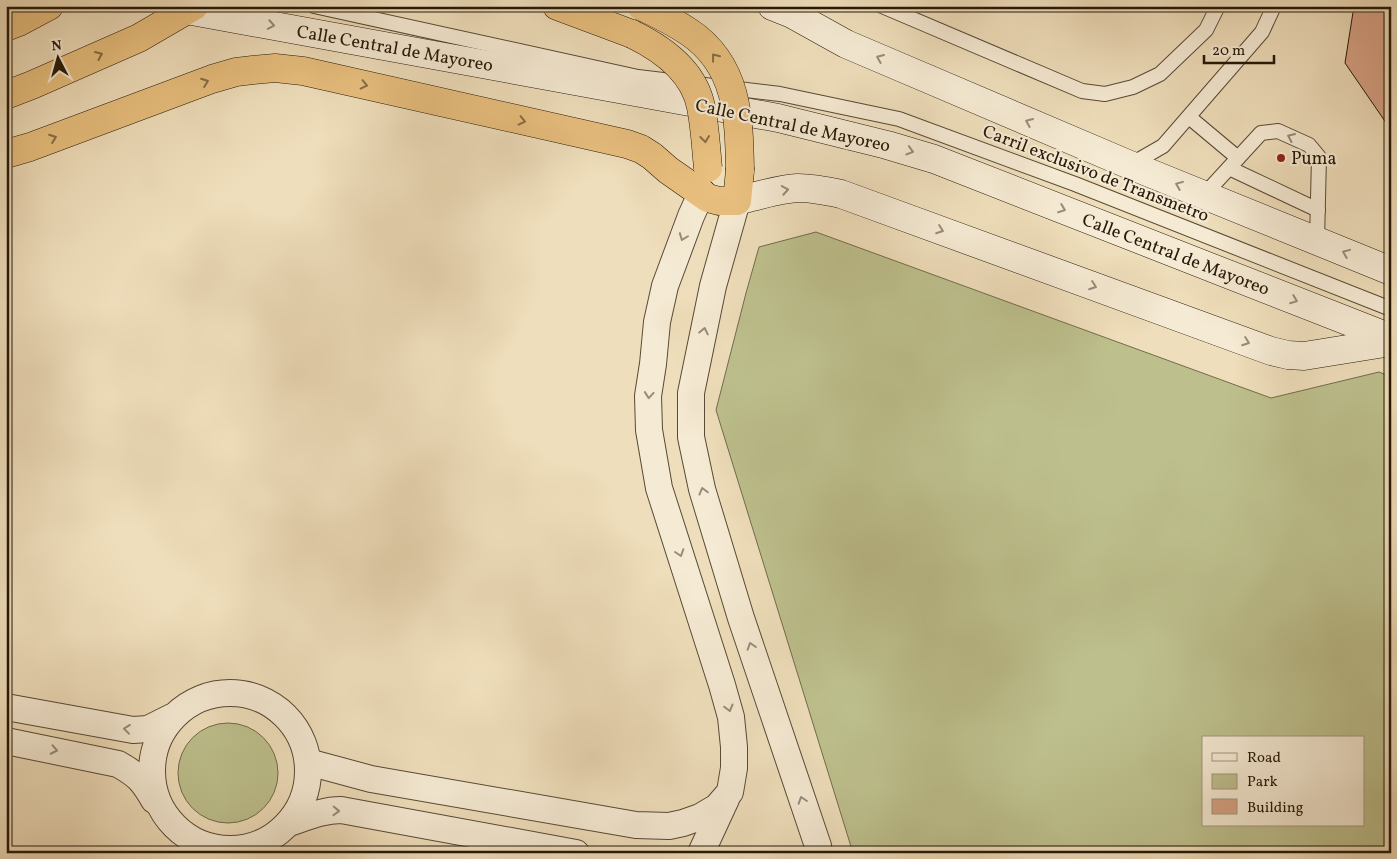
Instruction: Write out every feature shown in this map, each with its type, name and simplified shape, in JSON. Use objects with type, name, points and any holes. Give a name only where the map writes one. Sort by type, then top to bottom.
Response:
[{"type":"highway","points":[[13,25],[49,6]]},
{"type":"highway","points":[[557,6],[632,34],[652,44],[685,73],[701,105],[705,180],[708,198],[719,201],[737,201],[740,170],[736,102],[721,65],[711,52],[690,32],[641,6]]},
{"type":"highway","points":[[6,95],[139,38],[183,7]]},
{"type":"highway","points":[[6,154],[30,147],[220,77],[236,72],[275,68],[303,72],[627,144],[646,153],[681,179],[705,180]]},
{"type":"main road","points":[[772,6],[792,14],[846,44],[1130,165],[1391,271]]},
{"type":"main road","name":"Calle Central de Mayoreo","points":[[183,7],[778,118],[887,145],[943,162],[1391,340]]},
{"type":"main road","points":[[737,201],[798,188],[841,194],[1271,351],[1288,355],[1304,356],[1391,340]]},
{"type":"street","points":[[701,853],[730,792],[734,768],[731,717],[659,488],[649,430],[648,396],[657,322],[664,286],[705,180]]},
{"type":"street","points":[[737,201],[714,286],[691,393],[691,437],[702,489],[741,618],[819,853]]},
{"type":"street","points":[[6,707],[133,730],[148,729],[172,717],[192,702],[217,694],[242,693],[267,701],[287,717],[302,738],[308,762],[308,784],[301,804],[289,823],[270,839],[246,848],[220,849],[196,842],[175,828],[159,808],[143,782],[130,770],[118,764],[6,741]]},
{"type":"street","points":[[159,808],[152,785],[151,760],[158,737],[172,717]]},
{"type":"street","points":[[308,762],[371,779],[636,825],[668,826],[683,823],[700,817],[717,807],[730,792]]},
{"type":"street","points":[[289,823],[317,813],[341,810],[576,853]]},
{"type":"lane","name":"Carril exclusivo de Transmetro","points":[[314,6],[638,77],[780,94],[898,119],[1076,184],[1391,309]]},
{"type":"lane","points":[[882,6],[1082,91],[1105,94],[1133,88],[1160,74],[1206,30],[1218,6]]},
{"type":"lane","points":[[1130,165],[1163,146],[1262,32],[1274,6]]},
{"type":"lane","points":[[1189,117],[1233,163],[1318,210]]},
{"type":"lane","points":[[1204,195],[1261,133],[1278,131],[1310,145],[1319,157],[1317,241]]},
{"type":"green space","points":[[816,232],[1271,398],[1379,372],[1391,377],[1391,853],[853,853],[716,410],[759,247]]},
{"type":"green space","points":[[228,723],[247,727],[264,737],[274,754],[278,773],[274,792],[264,809],[247,819],[228,823],[209,819],[192,809],[182,792],[178,773],[182,754],[192,737],[209,727]]},
{"type":"building","points":[[1354,6],[1391,6],[1391,130],[1345,63]]},
{"type":"place","name":"Puma","points":[[1281,158]]}]
